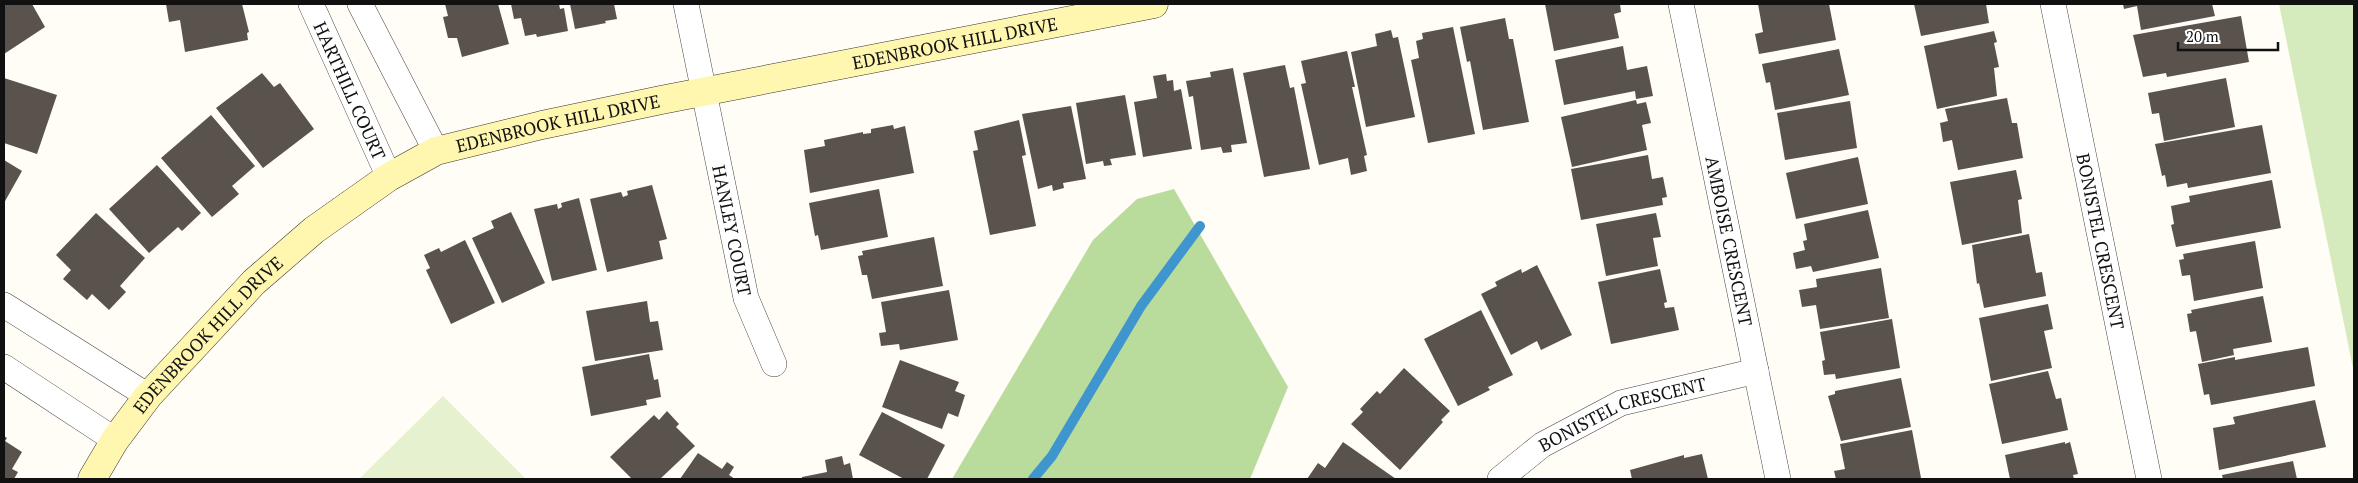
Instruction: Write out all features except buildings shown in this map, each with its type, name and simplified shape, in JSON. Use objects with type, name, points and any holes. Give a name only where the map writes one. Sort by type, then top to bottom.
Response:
[{"type":"street","name":"HARTHILL COURT","points":[[311,4],[388,178]]},
{"type":"street","points":[[360,4],[436,151]]},
{"type":"street","name":"HANLEY COURT","points":[[686,4],[746,298],[774,364]]},
{"type":"street","name":"EDENBROOK HILL DRIVE","points":[[92,479],[115,440],[148,396],[254,282],[314,230],[388,178],[436,151],[551,123],[1154,4]]},
{"type":"street","name":"AMBOISE CRESCENT","points":[[1681,4],[1778,479]]},
{"type":"street","name":"BONISTEL CRESCENT","points":[[2053,4],[2149,479]]},
{"type":"street","points":[[4,305],[148,396]]},
{"type":"street","points":[[4,367],[115,440]]},
{"type":"street","name":"BONISTEL CRESCENT","points":[[1500,479],[1542,446],[1621,403],[1756,371]]},
{"type":"green space","points":[[2279,4],[2354,4],[2354,373]]},
{"type":"green space","points":[[1174,189],[1288,387],[1250,479],[952,479],[1093,240],[1137,199]]},
{"type":"green space","points":[[443,396],[526,479],[359,479]]},
{"type":"waterway","points":[[1033,479],[1052,456],[1141,306],[1200,226]]}]
